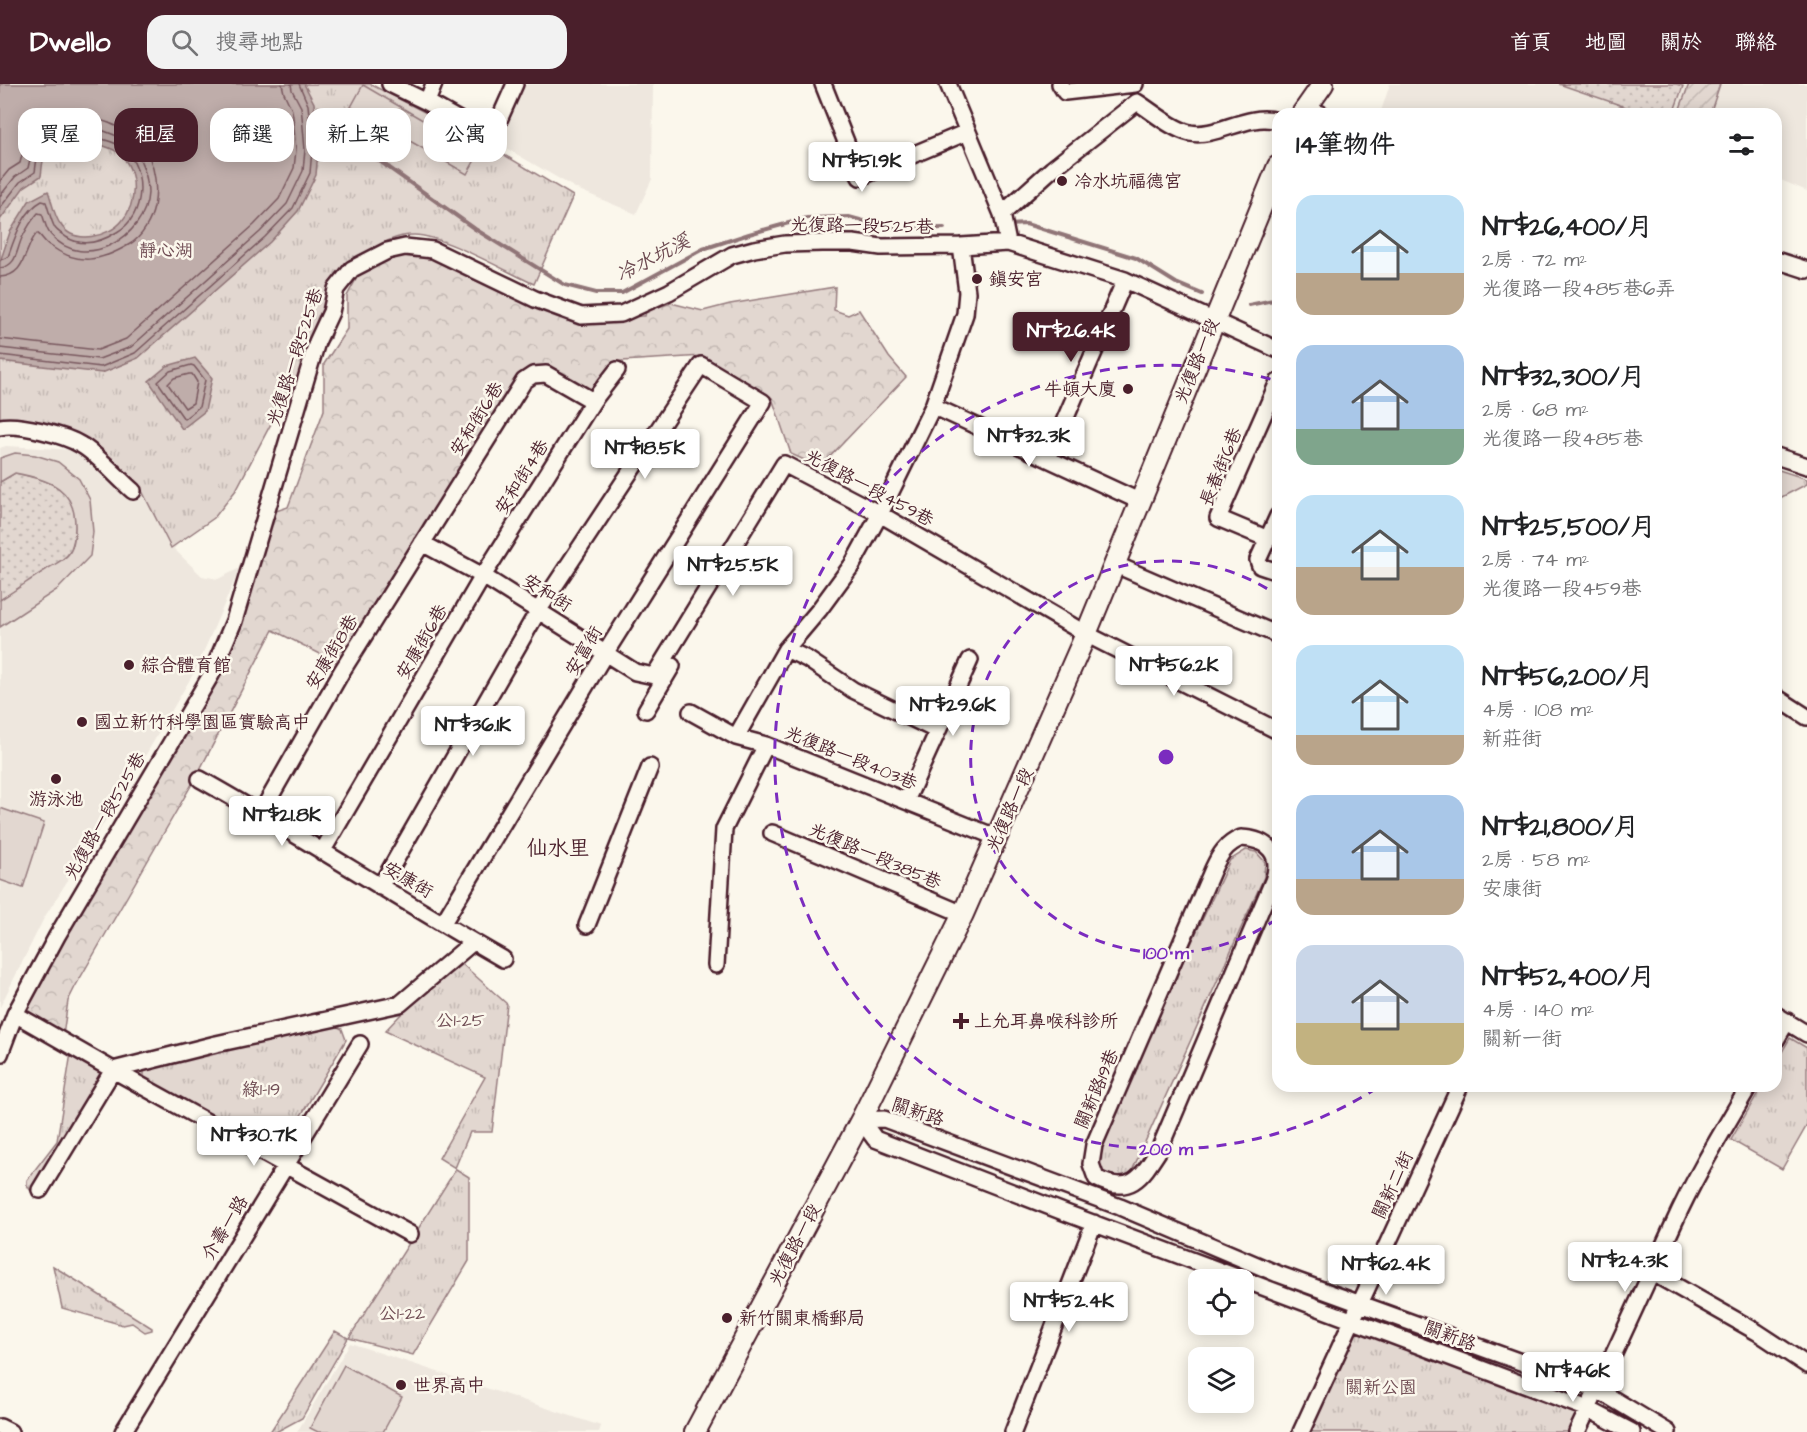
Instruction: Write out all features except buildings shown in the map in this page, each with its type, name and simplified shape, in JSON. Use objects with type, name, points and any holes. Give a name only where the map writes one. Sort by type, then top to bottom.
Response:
[{"type":"main road","points":[[1312,108],[1323,84]]},
{"type":"main road","name":"光復路一段","points":[[695,1432],[861,1120],[963,914],[1086,634],[1272,180]]},
{"type":"street","points":[[390,84],[491,138],[515,84]]},
{"type":"street","points":[[427,102],[434,84]]},
{"type":"street","points":[[823,84],[860,177],[967,132]]},
{"type":"street","points":[[948,84],[1002,214],[1008,243]]},
{"type":"street","points":[[1060,84],[1065,92],[1136,84],[1137,102]]},
{"type":"street","points":[[1002,214],[1052,169],[1137,102]]},
{"type":"street","points":[[1137,102],[1175,126],[1191,133],[1206,132],[1260,118],[1272,120]]},
{"type":"street","name":"光復路一段525巷","points":[[0,1054],[15,1014],[57,936],[211,675],[234,621],[317,342],[331,312],[336,289],[352,269],[387,251],[412,248],[433,250],[535,299],[581,316],[621,314],[669,292],[732,255],[754,249],[785,244],[822,243],[853,243],[881,247],[1008,243],[1125,280],[1272,347]]},
{"type":"street","points":[[736,737],[786,649],[819,610],[852,565],[933,406],[965,314],[967,292],[961,246]]},
{"type":"street","points":[[1782,262],[1807,270]]},
{"type":"street","points":[[1047,459],[1125,280]]},
{"type":"street","name":"安富街","points":[[443,923],[606,652],[763,402],[701,365],[538,610]]},
{"type":"street","name":"安和街4巷","points":[[483,576],[593,401],[616,370]]},
{"type":"street","name":"安和街6巷","points":[[422,543],[524,381],[533,375],[546,374],[593,401]]},
{"type":"street","name":"長春街6巷","points":[[1268,539],[1218,518],[1272,396]]},
{"type":"street","points":[[933,406],[1139,501]]},
{"type":"street","points":[[0,427],[28,428],[81,445],[133,491]]},
{"type":"street","points":[[1782,458],[1807,466]]},
{"type":"street","name":"安和街","points":[[422,543],[483,576],[635,672],[654,676],[784,464]]},
{"type":"street","name":"光復路一段459巷","points":[[646,710],[755,530],[784,464],[880,514],[1086,634],[1272,728]]},
{"type":"street","points":[[1272,530],[1258,560],[1260,566],[1272,570]]},
{"type":"street","name":"安康街8巷","points":[[261,813],[342,671],[422,543]]},
{"type":"street","points":[[1114,564],[1272,632]]},
{"type":"street","name":"安康街6巷","points":[[322,852],[483,576]]},
{"type":"street","points":[[380,887],[538,610]]},
{"type":"street","points":[[786,649],[807,659],[853,690],[938,731]]},
{"type":"street","points":[[906,801],[970,660]]},
{"type":"street","points":[[1782,701],[1807,717]]},
{"type":"street","name":"光復路一段403巷","points":[[691,712],[736,737],[766,745],[998,838]]},
{"type":"street","points":[[716,966],[724,829],[766,745]]},
{"type":"street","points":[[587,925],[650,767]]},
{"type":"street","name":"安康街","points":[[200,779],[261,813],[380,887],[503,959]]},
{"type":"street","name":"光復路一段385巷","points":[[772,833],[963,914]]},
{"type":"street","name":"關新路19巷","points":[[1096,1178],[1091,1164],[1094,1144],[1218,859],[1231,842],[1241,838],[1251,838],[1272,851]]},
{"type":"street","name":"關新路19巷","points":[[1120,1207],[1130,1184],[1146,1170],[1165,1140],[1272,883]]},
{"type":"street","points":[[40,1190],[113,1070],[216,1044],[400,1004],[473,942]]},
{"type":"street","points":[[15,1014],[410,1234]]},
{"type":"street","points":[[1782,1019],[1807,1034]]},
{"type":"street","name":"介壽一路","points":[[123,1432],[360,1044]]},
{"type":"street","name":"關新二街","points":[[1301,1432],[1457,1092]]},
{"type":"street","points":[[1577,1432],[1680,1211],[1746,1092]]},
{"type":"street","name":"關新路","points":[[861,1120],[885,1119],[1120,1207],[1278,1274],[1598,1390],[1668,1432]]},
{"type":"street","name":"關新路","points":[[861,1120],[875,1139],[1352,1321],[1588,1408],[1632,1432]]},
{"type":"street","points":[[1088,1195],[1096,1178],[1110,1185],[1130,1184]]},
{"type":"street","points":[[1013,1432],[1094,1223]]},
{"type":"street","points":[[1653,1273],[1757,1332],[1807,1365]]},
{"type":"street","points":[[0,1427],[10,1432]]},
{"type":"shaded area","points":[[526,84],[653,84],[652,179],[636,214],[577,189],[507,149],[507,126]]},
{"type":"shaded area","points":[[1390,84],[1807,84],[1807,191],[1782,181],[1782,108],[1382,108]]},
{"type":"shaded area","name":"國立新竹科學園區實驗高中","points":[[6,446],[78,450],[203,509],[174,549],[202,576],[218,579],[240,568],[196,669],[134,775],[44,918],[0,1007],[0,448]]},
{"type":"shaded area","name":"世界高中","points":[[350,1343],[601,1426],[599,1432],[297,1432]]},
{"type":"green space","name":"靜心湖","points":[[0,84],[370,84],[423,111],[423,162],[507,162],[507,157],[573,196],[534,284],[457,247],[414,235],[387,241],[364,256],[326,298],[331,337],[292,384],[236,490],[214,518],[171,548],[139,485],[75,432],[0,424]]},
{"type":"green space","points":[[1559,84],[1676,84],[1683,86],[1675,108],[1629,108]]},
{"type":"green space","points":[[1689,84],[1720,84],[1712,108],[1680,108]]},
{"type":"green space","points":[[363,85],[402,108],[353,108],[351,107]]},
{"type":"green space","points":[[411,113],[423,120],[423,149],[411,142]]},
{"type":"green space","points":[[446,162],[474,162],[467,174]]},
{"type":"green space","points":[[406,253],[431,254],[534,304],[634,316],[645,316],[646,311],[671,303],[703,311],[730,304],[835,287],[834,310],[848,315],[859,310],[889,357],[906,377],[820,467],[791,454],[772,398],[703,356],[622,361],[606,372],[590,393],[531,369],[338,663],[273,630],[196,777],[75,987],[68,1001],[63,1035],[20,1013],[201,698],[273,512],[288,507],[324,410],[324,364],[347,329],[347,296],[360,272],[388,256]]},
{"type":"green space","points":[[15,453],[35,455],[58,462],[79,479],[90,500],[93,532],[90,556],[58,589],[0,627],[0,600],[65,558],[72,547],[75,533],[71,504],[59,488],[39,479],[15,473],[0,482],[0,458]]},
{"type":"green space","points":[[1782,471],[1807,479],[1807,484],[1782,497]]},
{"type":"green space","points":[[15,473],[40,479],[60,489],[72,505],[75,532],[71,549],[65,557],[0,600],[0,482]]},
{"type":"green space","points":[[0,808],[44,823],[23,888],[0,880]]},
{"type":"green space","points":[[1246,850],[1256,852],[1265,862],[1264,877],[1132,1171],[1123,1180],[1106,1182],[1093,1155],[1230,860]]},
{"type":"green space","name":"公1-25","points":[[462,964],[507,1004],[492,1132],[470,1132],[455,1168],[439,1158],[485,1077],[385,1031],[404,1011]]},
{"type":"green space","name":"綠1-19","points":[[336,1026],[342,1029],[346,1040],[281,1146],[267,1147],[144,1078],[144,1071],[148,1065]]},
{"type":"green space","points":[[1790,1038],[1807,1048],[1807,1125],[1782,1169],[1731,1140],[1759,1092],[1782,1092],[1782,1052]]},
{"type":"green space","points":[[71,1053],[100,1071],[102,1079],[34,1189],[30,1190],[27,1180],[57,1141]]},
{"type":"green space","name":"公1-22","points":[[456,1169],[469,1177],[469,1261],[413,1355],[349,1338]]},
{"type":"green space","points":[[53,1266],[152,1330],[145,1332],[132,1323],[123,1325],[62,1308]]},
{"type":"green space","name":"關新公園","points":[[1356,1329],[1582,1411],[1574,1432],[1311,1432]]},
{"type":"green space","points":[[335,1331],[348,1338],[302,1418],[276,1432],[270,1432]]},
{"type":"green space","points":[[344,1365],[402,1397],[383,1432],[318,1432],[310,1428]]},
{"type":"water","name":"靜心湖","points":[[0,84],[304,84],[314,103],[314,108],[306,108],[306,162],[317,162],[316,175],[298,211],[270,242],[138,358],[102,373],[0,361],[0,262],[10,232],[29,201],[48,191],[61,225],[74,235],[83,237],[100,235],[116,227],[127,214],[133,197],[132,178],[126,162],[198,162],[198,108],[114,108],[114,150],[102,146],[102,108],[18,108],[18,162],[43,162],[41,176],[24,187],[0,220]]},
{"type":"water","points":[[195,358],[212,378],[205,411],[182,429],[149,381],[167,366]]},
{"type":"waterway","name":"冷水坑溪","points":[[381,162],[475,229],[565,285],[596,293],[622,293],[703,249],[807,218],[849,217],[903,229],[944,228]]},
{"type":"waterway","name":"冷水坑溪","points":[[1008,225],[1026,224],[1136,258],[1176,283],[1202,294]]},
{"type":"waterway","name":"冷水坑溪","points":[[1249,305],[1272,300]]},
{"type":"place","name":"冷水坑福德宮","points":[[1062,181]]},
{"type":"place","name":"鎮安宮","points":[[977,279]]},
{"type":"place","name":"牛頓大廈","points":[[1128,389]]},
{"type":"place","name":"綜合體育館","points":[[129,665]]},
{"type":"place","name":"國立新竹科學園區實驗高中","points":[[82,722]]},
{"type":"place","name":"游泳池","points":[[56,779]]},
{"type":"place","name":"上允耳鼻喉科診所","points":[[961,1021]]},
{"type":"place","name":"新竹關東橋郵局","points":[[727,1318]]},
{"type":"place","name":"世界高中","points":[[401,1385]]},
{"type":"district","name":"仙水里","points":[[558,848]]}]
